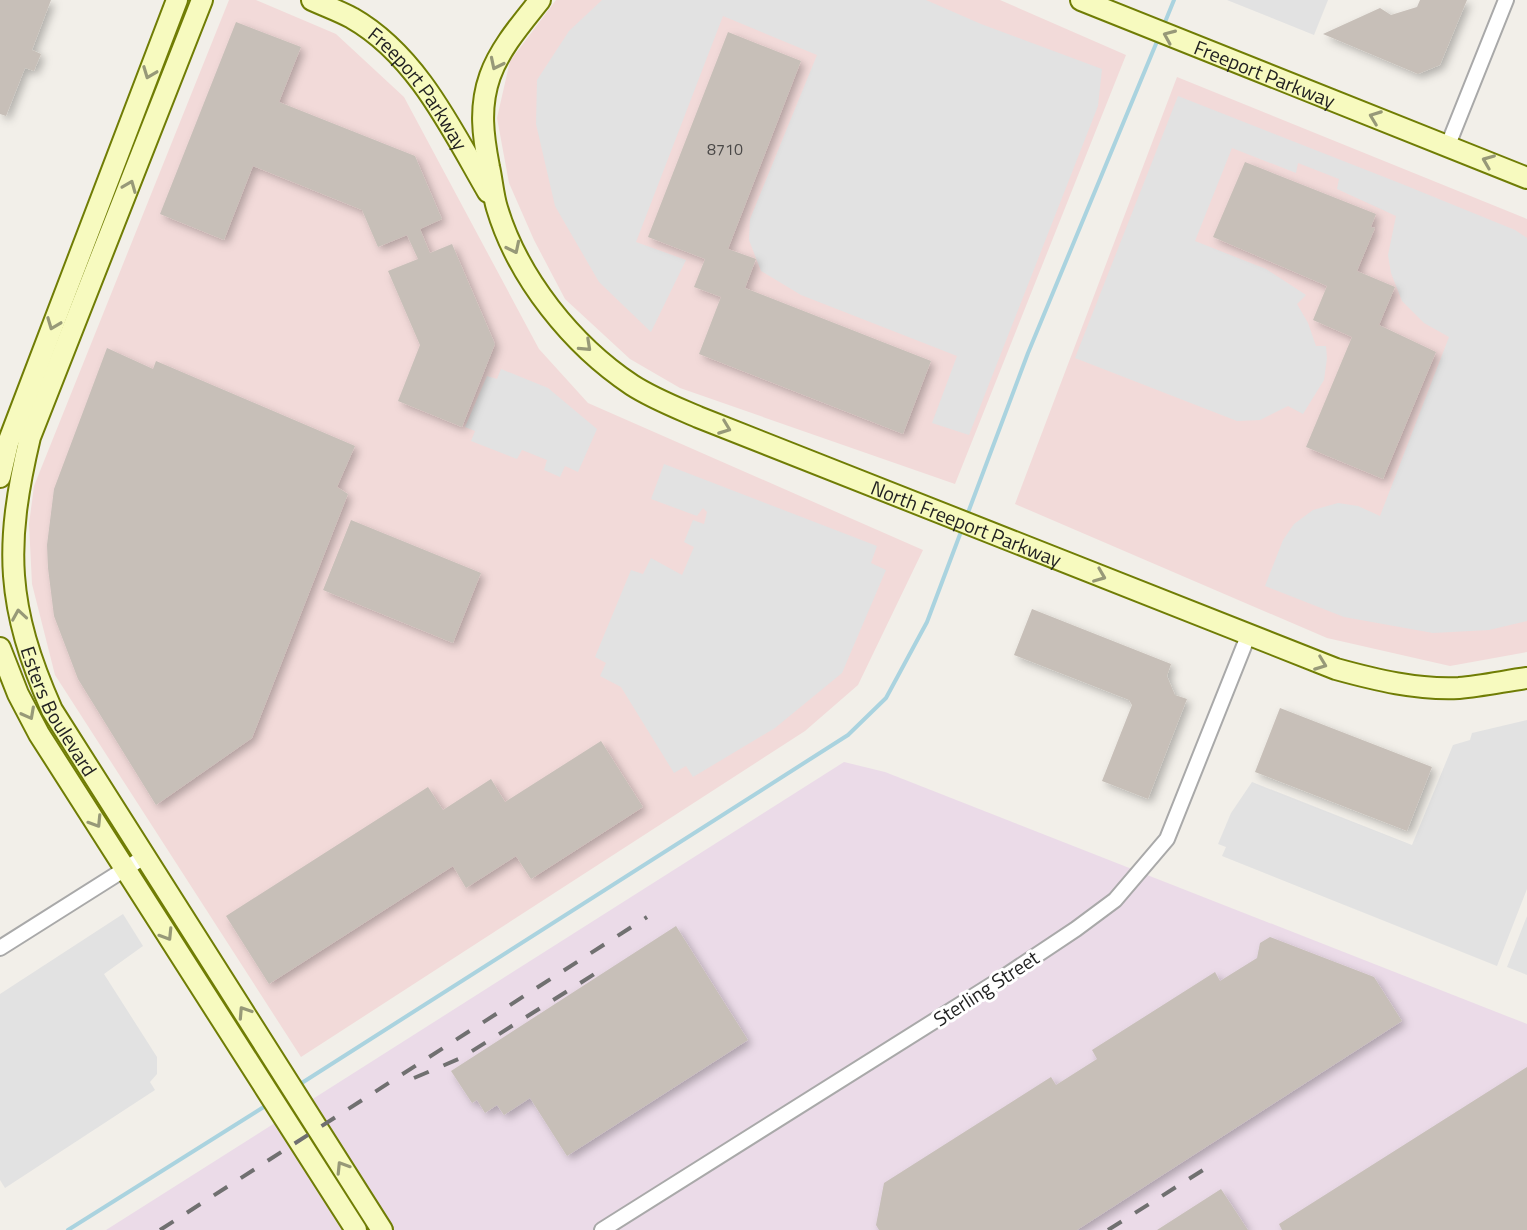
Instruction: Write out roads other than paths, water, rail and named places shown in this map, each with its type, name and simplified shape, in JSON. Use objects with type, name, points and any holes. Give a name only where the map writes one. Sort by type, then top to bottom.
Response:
[{"type":"main road","points":[[0,477],[8,443],[177,0]]},
{"type":"main road","name":"Esters Boulevard","points":[[202,0],[30,437],[17,491],[12,540],[11,564],[20,626],[33,667],[52,710],[382,1230]]},
{"type":"main road","name":"Freeport Parkway","points":[[312,0],[352,18],[412,71],[452,129],[496,206]]},
{"type":"main road","points":[[496,206],[483,134],[484,101],[490,76],[507,44],[540,0]]},
{"type":"main road","name":"Freeport Parkway","points":[[1081,0],[1527,178]]},
{"type":"main road","name":"North Freeport Parkway","points":[[496,206],[522,264],[551,308],[580,341],[631,384],[698,417],[1336,669],[1385,683],[1459,688],[1527,678]]},
{"type":"main road","name":"Esters Boulevard","points":[[0,648],[18,694],[39,734],[356,1230]]},
{"type":"street","points":[[1448,145],[1506,0]]},
{"type":"street","name":"Sterling Street","points":[[602,1230],[989,987],[1115,900],[1167,839],[1248,636]]},
{"type":"street","points":[[0,948],[144,857]]},
{"type":"waterway","points":[[1163,27],[1174,0]]},
{"type":"waterway","points":[[966,518],[1028,353],[1158,39]]},
{"type":"waterway","points":[[297,1086],[848,735],[886,698],[927,622],[962,529]]},
{"type":"waterway","points":[[68,1230],[270,1103]]},
{"type":"railway","points":[[160,1230],[647,917]]},
{"type":"railway","points":[[414,1078],[461,1058],[604,968]]},
{"type":"railway","points":[[1108,1230],[1211,1165]]}]
